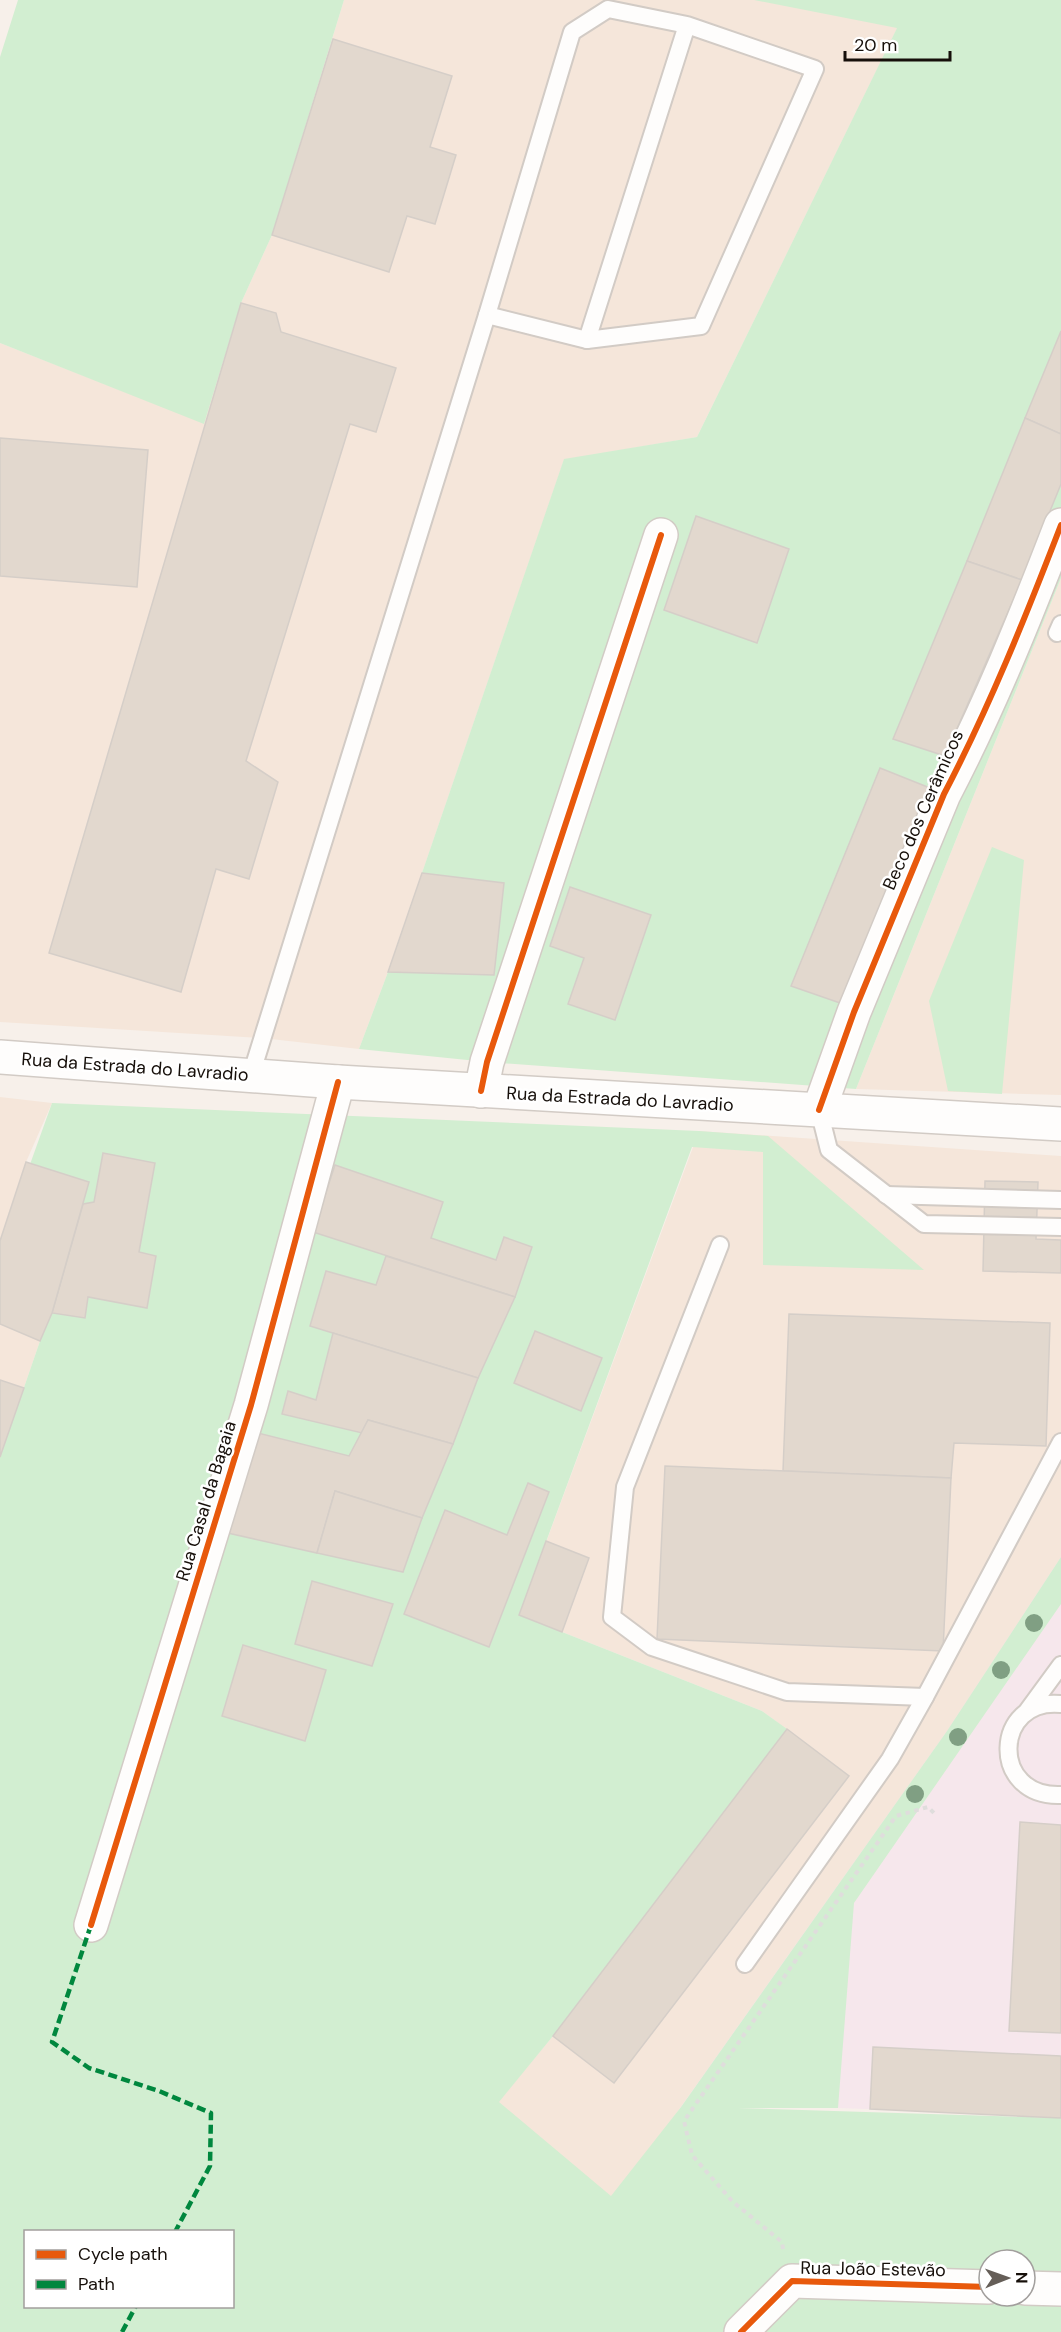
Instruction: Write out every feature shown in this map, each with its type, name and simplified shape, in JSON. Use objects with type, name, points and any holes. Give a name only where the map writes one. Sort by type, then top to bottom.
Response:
[{"type":"street","name":"Beco dos Cerâmicos","points":[[819,1110],[854,1012],[944,794],[1034,594],[1061,525]]},
{"type":"street","points":[[481,1091],[491,1051],[661,535]]},
{"type":"street","name":"Rua da Estrada do Lavradio","points":[[0,1058],[481,1091],[1061,1124]]},
{"type":"street","name":"Rua Casal da Bagaia","points":[[90,1925],[251,1405],[338,1082]]},
{"type":"street","name":"Rua João Estevão","points":[[741,2332],[792,2281],[977,2287]]},
{"type":"street","points":[[1037,2288],[1061,2289]]},
{"type":"lane","points":[[251,1075],[487,315],[572,32],[608,9],[687,25],[815,69],[701,326],[587,340],[487,315]]},
{"type":"lane","points":[[587,340],[687,25]]},
{"type":"lane","points":[[819,1110],[830,1150],[924,1224],[1061,1227]]},
{"type":"lane","points":[[886,1195],[1061,1200]]},
{"type":"lane","points":[[720,1245],[625,1487],[612,1617],[652,1647],[787,1692],[925,1697]]},
{"type":"lane","points":[[745,1964],[890,1759],[1061,1442]]},
{"type":"lane","points":[[1061,1665],[1028,1711],[1013,1727],[1008,1741],[1008,1756],[1012,1770],[1021,1782],[1034,1791],[1048,1795],[1061,1795]]},
{"type":"lane","points":[[1028,1711],[1050,1703],[1061,1704]]},
{"type":"path","points":[[792,2281],[782,2242],[733,2202],[692,2155],[684,2121],[896,1816],[928,1807],[937,1816]]},
{"type":"shaded area","points":[[344,0],[911,0],[697,437],[564,460],[388,972],[359,1049],[262,1038],[0,1022],[0,343],[204,423],[241,303],[272,235]]},
{"type":"shaded area","points":[[1061,578],[1061,1095],[856,1089]]},
{"type":"shaded area","points":[[0,1097],[52,1103],[26,1162],[0,1241]]},
{"type":"shaded area","points":[[699,1131],[1061,1156],[1061,1557],[947,1731],[661,2135],[611,2197],[498,2102],[553,2036],[786,1729],[762,1711],[519,1615]]},
{"type":"shaded area","points":[[0,1324],[40,1341],[0,1457]]},
{"type":"shaded area","points":[[1061,1552],[1061,2116],[838,2108],[681,2107]]},
{"type":"green space","points":[[18,0],[344,0],[272,235],[241,303],[204,424],[0,343],[0,57]]},
{"type":"green space","points":[[754,0],[1061,0],[1061,578],[856,1089],[487,1062],[359,1049],[388,972],[564,459],[697,437],[897,28]]},
{"type":"green space","points":[[992,847],[1024,860],[1002,1094],[948,1091],[929,1001]]},
{"type":"green space","points":[[52,1103],[699,1131],[768,1136],[924,1270],[763,1265],[763,1152],[692,1147],[519,1615],[762,1711],[787,1729],[553,2036],[499,2102],[611,2196],[681,2107],[947,1731],[1061,1557],[1061,1604],[854,1903],[838,2108],[738,2108],[1061,2118],[1061,2332],[0,2332],[0,1457],[40,1341],[0,1324],[0,1248]]},
{"type":"building","points":[[333,39],[452,76],[430,147],[456,155],[435,224],[407,216],[389,272],[272,235]]},
{"type":"building","points":[[241,303],[276,313],[281,332],[396,368],[376,432],[350,424],[246,761],[278,782],[249,879],[216,869],[181,992],[49,953]]},
{"type":"building","points":[[1061,331],[1061,434],[1025,418]]},
{"type":"building","points":[[1025,418],[1061,434],[1061,484],[1022,580],[967,561]]},
{"type":"building","points":[[0,438],[148,450],[137,587],[0,576]]},
{"type":"building","points":[[696,516],[789,549],[757,643],[664,610]]},
{"type":"building","points":[[967,561],[1022,580],[945,756],[893,739]]},
{"type":"building","points":[[880,768],[930,788],[843,1004],[791,986]]},
{"type":"building","points":[[422,873],[504,883],[494,975],[388,972]]},
{"type":"building","points":[[570,887],[651,915],[615,1020],[568,1004],[584,958],[550,946]]},
{"type":"building","points":[[103,1153],[155,1163],[139,1252],[156,1256],[147,1308],[88,1297],[85,1318],[52,1313],[83,1204],[94,1202]]},
{"type":"building","points":[[26,1162],[89,1182],[52,1313],[40,1341],[0,1324],[0,1241]]},
{"type":"building","points":[[335,1165],[443,1202],[431,1238],[496,1260],[504,1237],[532,1247],[515,1297],[313,1232]]},
{"type":"building","points":[[985,1181],[1038,1182],[1036,1239],[1061,1240],[1061,1273],[983,1271]]},
{"type":"building","points":[[386,1256],[515,1297],[478,1378],[310,1326],[326,1271],[376,1285]]},
{"type":"building","points":[[789,1314],[1050,1323],[1046,1446],[954,1443],[951,1478],[783,1471]]},
{"type":"building","points":[[535,1331],[602,1358],[581,1411],[514,1383]]},
{"type":"building","points":[[333,1333],[478,1378],[453,1444],[368,1420],[362,1433],[282,1414],[288,1391],[316,1400]]},
{"type":"building","points":[[0,1380],[24,1388],[0,1457]]},
{"type":"building","points":[[368,1420],[453,1444],[422,1518],[335,1491],[317,1553],[223,1532],[254,1432],[349,1456]]},
{"type":"building","points":[[665,1466],[951,1478],[943,1651],[657,1639]]},
{"type":"building","points":[[528,1483],[549,1492],[489,1647],[404,1614],[445,1510],[507,1535]]},
{"type":"building","points":[[335,1491],[422,1518],[403,1572],[317,1553]]},
{"type":"building","points":[[546,1541],[589,1558],[562,1632],[519,1615]]},
{"type":"building","points":[[312,1581],[393,1604],[372,1666],[295,1644]]},
{"type":"building","points":[[243,1645],[326,1670],[305,1741],[222,1716]]},
{"type":"building","points":[[787,1729],[849,1776],[614,2083],[553,2036]]},
{"type":"building","points":[[1020,1822],[1061,1825],[1061,2033],[1009,2031]]},
{"type":"building","points":[[873,2047],[1061,2056],[1061,2118],[870,2109]]},
{"type":"marked path","points":[[91,1925],[52,2042],[89,2068],[159,2091],[211,2113],[210,2166],[176,2230]]},
{"type":"marked path","points":[[122,2332],[135,2308]]},
{"type":"cycle path","points":[[819,1110],[854,1012],[944,794],[1006,661],[1061,525]]},
{"type":"cycle path","points":[[481,1091],[487,1062],[661,535]]},
{"type":"cycle path","points":[[91,1925],[251,1405],[338,1082]]},
{"type":"cycle path","points":[[741,2332],[792,2281],[977,2287]]}]
